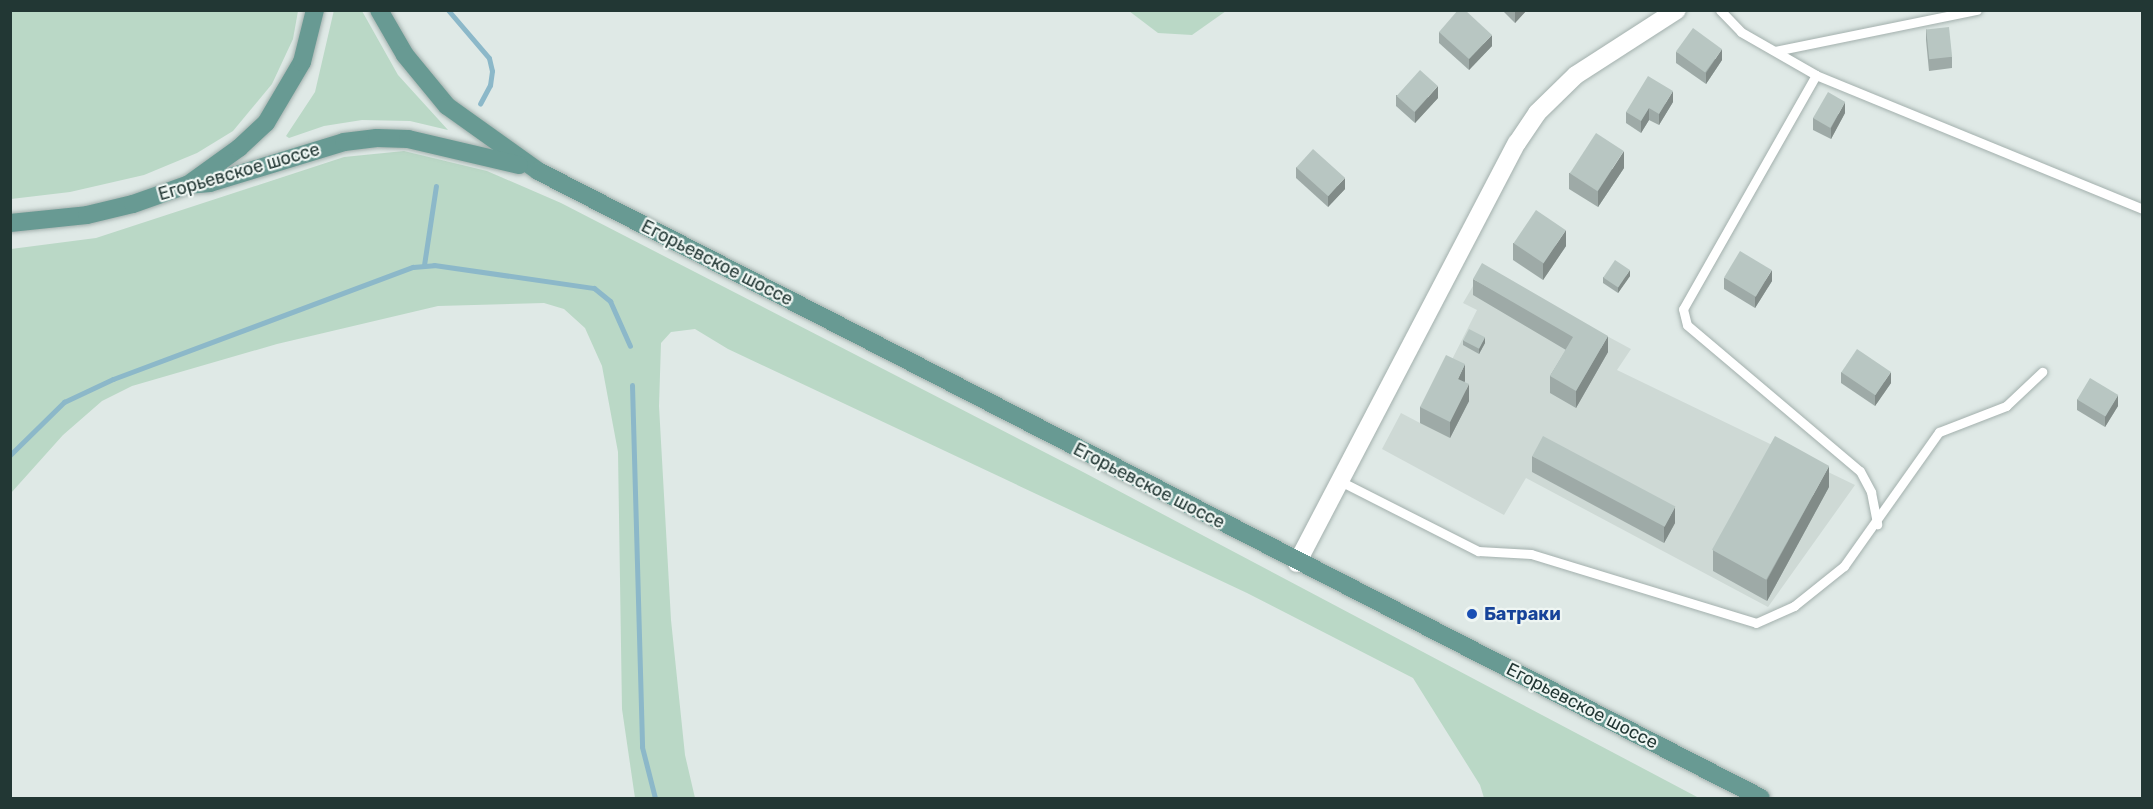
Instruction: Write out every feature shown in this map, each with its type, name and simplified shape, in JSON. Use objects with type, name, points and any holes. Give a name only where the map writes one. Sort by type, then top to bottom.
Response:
[{"type":"main road","points":[[187,185],[239,148],[266,123],[302,62],[315,10]]},
{"type":"main road","name":"Егорьевское шоссе","points":[[379,10],[405,55],[447,106],[538,171],[1297,563],[1761,798]]},
{"type":"main road","name":"Егорьевское шоссе","points":[[10,224],[87,215],[187,185],[210,183],[344,142],[377,138],[408,139],[472,151],[538,171]]},
{"type":"street","points":[[1297,563],[1517,143],[1537,113],[1576,75],[1677,10]]},
{"type":"lane","points":[[1720,10],[1741,32],[1816,75],[2142,209]]},
{"type":"lane","points":[[1775,51],[1977,10]]},
{"type":"lane","points":[[1816,75],[1683,309],[1687,325],[1860,471],[1871,492],[1877,524]]},
{"type":"lane","points":[[1340,481],[1478,551],[1531,554],[1756,623],[1794,606],[1844,566],[1877,524],[1939,432],[2006,406],[2042,372]]},
{"type":"shaded area","points":[[1483,269],[1631,349],[1617,370],[1855,485],[1768,607],[1526,478],[1504,515],[1382,449],[1401,413],[1420,423],[1477,310],[1463,303]]},
{"type":"green space","points":[[11,10],[298,11],[293,39],[272,84],[233,131],[197,153],[144,175],[70,192],[11,199]]},
{"type":"green space","points":[[334,10],[362,11],[398,75],[448,130],[410,121],[362,120],[324,126],[289,138],[286,136],[315,92]]},
{"type":"green space","points":[[1129,11],[1226,11],[1192,35],[1158,33]]},
{"type":"green space","points":[[404,151],[487,171],[561,203],[1083,472],[1699,798],[1484,798],[1480,785],[1413,678],[1247,593],[728,349],[695,329],[671,332],[661,343],[659,406],[671,620],[685,755],[695,798],[635,798],[622,709],[618,452],[602,366],[585,328],[564,309],[544,303],[438,306],[277,344],[132,386],[102,401],[63,435],[11,493],[11,249],[96,238],[344,157]]},
{"type":"building","points":[[1458,10],[1465,10],[1492,35],[1469,59],[1439,32]]},
{"type":"building","points":[[1949,27],[1952,57],[1929,59],[1926,29]]},
{"type":"building","points":[[1693,28],[1722,49],[1705,73],[1676,51]]},
{"type":"building","points":[[1420,70],[1438,86],[1414,112],[1397,96]]},
{"type":"building","points":[[1648,76],[1673,91],[1659,114],[1649,108],[1641,121],[1626,112]]},
{"type":"building","points":[[1828,92],[1845,102],[1830,128],[1813,118]]},
{"type":"building","points":[[1596,133],[1624,151],[1598,191],[1570,173]]},
{"type":"building","points":[[1313,149],[1345,178],[1328,196],[1296,168]]},
{"type":"building","points":[[1536,210],[1566,230],[1543,263],[1514,243]]},
{"type":"building","points":[[1740,251],[1772,270],[1756,297],[1724,278]]},
{"type":"building","points":[[1615,260],[1630,270],[1618,287],[1603,277]]},
{"type":"building","points":[[1482,263],[1608,336],[1576,391],[1550,376],[1573,337],[1473,279]]},
{"type":"building","points":[[1469,329],[1485,337],[1479,349],[1463,341]]},
{"type":"building","points":[[1857,349],[1891,372],[1875,395],[1841,372]]},
{"type":"building","points":[[1446,355],[1465,364],[1458,379],[1469,384],[1450,422],[1420,407]]},
{"type":"building","points":[[2090,378],[2118,395],[2105,416],[2077,399]]},
{"type":"building","points":[[1543,436],[1675,506],[1665,527],[1532,456]]},
{"type":"building","points":[[1775,436],[1829,466],[1766,580],[1712,550]]},
{"type":"waterway","points":[[448,10],[489,58],[492,71],[490,85],[480,104]]},
{"type":"waterway","points":[[424,265],[436,186]]},
{"type":"waterway","points":[[10,455],[64,402],[113,379],[413,267],[434,265],[594,288],[610,301],[630,346]]},
{"type":"waterway","points":[[632,385],[642,747],[655,798]]},
{"type":"place","name":"Батраки","points":[[1472,614]]}]
